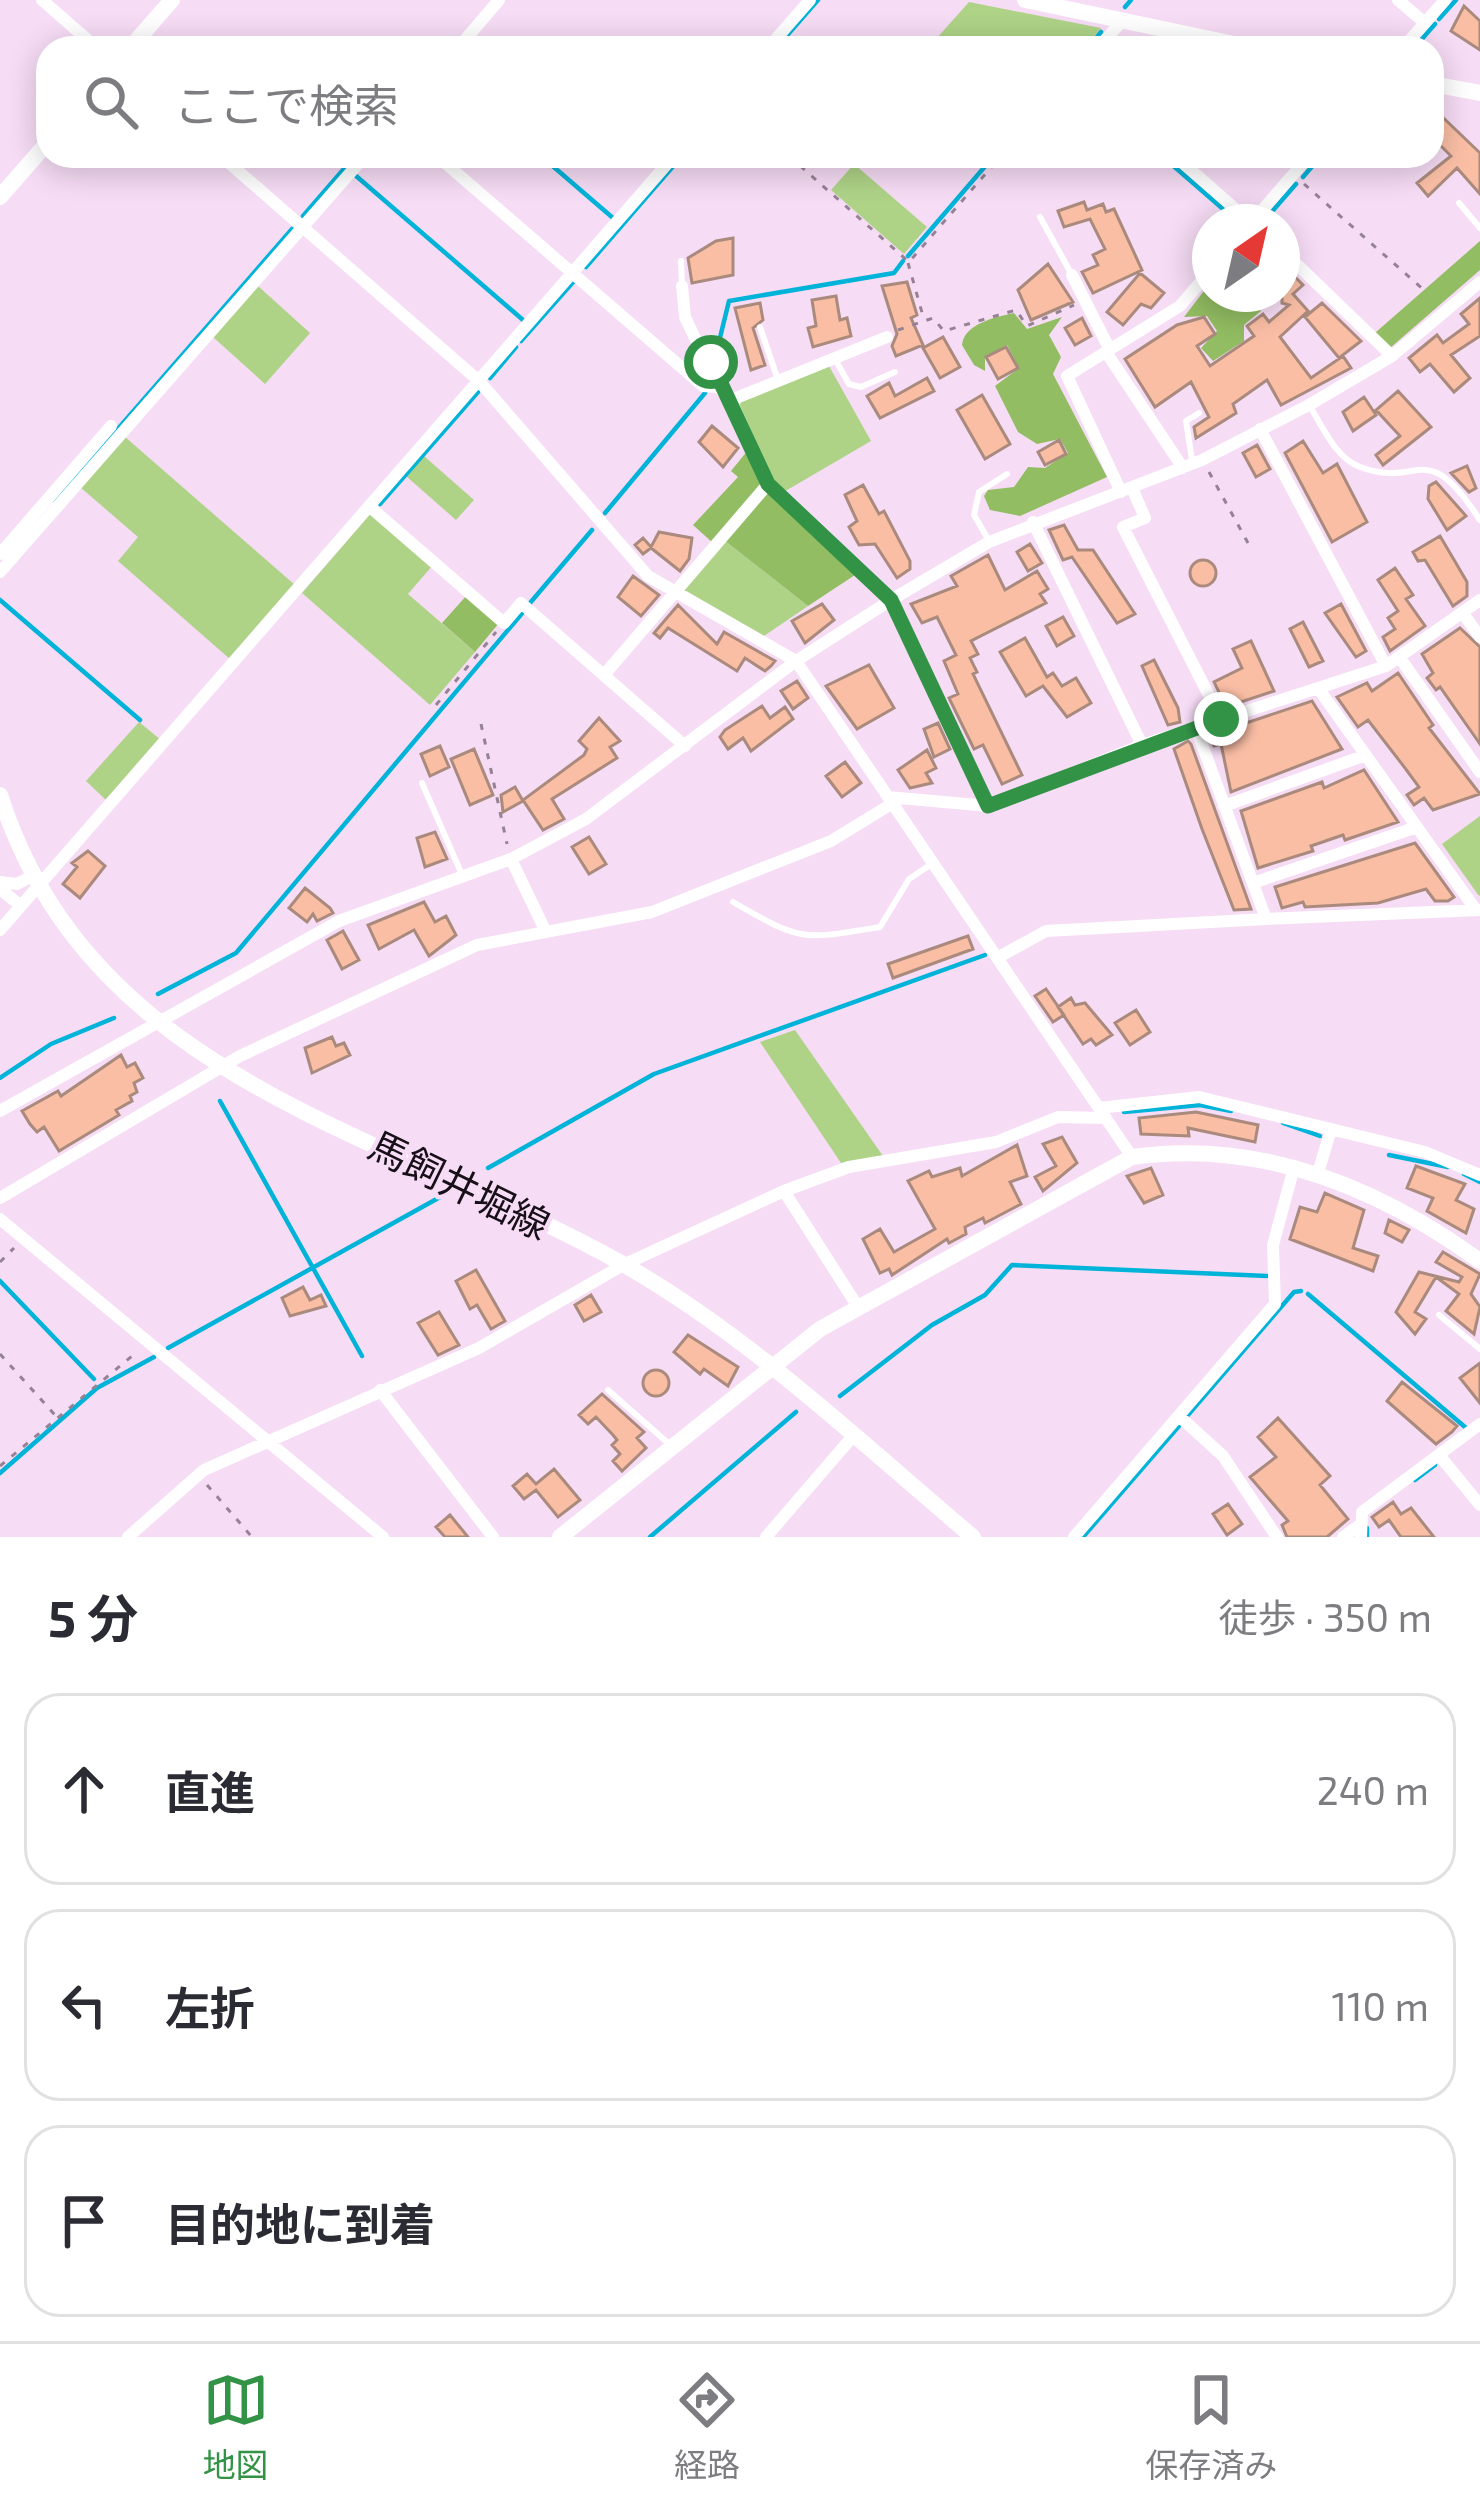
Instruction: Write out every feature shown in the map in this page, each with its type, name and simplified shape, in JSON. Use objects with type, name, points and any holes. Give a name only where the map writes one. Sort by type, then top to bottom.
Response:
[{"type":"main road","points":[[140,36],[172,0]]},
{"type":"main road","points":[[1025,0],[1195,36]]},
{"type":"main road","points":[[1444,85],[1477,89]]},
{"type":"main road","points":[[0,197],[36,156]]},
{"type":"main road","name":"馬飼井堀線","points":[[0,795],[36,880],[81,950],[152,1022],[222,1071],[623,1265],[770,1365],[973,1537]]},
{"type":"main road","points":[[560,1537],[770,1365],[858,1307],[1132,1157],[1173,1151],[1213,1155],[1317,1176],[1382,1197],[1480,1262]]},
{"type":"street","points":[[42,0],[84,36]]},
{"type":"street","points":[[468,36],[499,0]]},
{"type":"street","points":[[778,36],[810,0]]},
{"type":"street","points":[[1398,0],[1425,23]]},
{"type":"street","points":[[1413,36],[1445,0]]},
{"type":"street","points":[[1109,36],[1122,21]]},
{"type":"street","points":[[235,168],[479,381],[649,576],[796,661],[1132,1157]]},
{"type":"street","points":[[0,572],[355,168]]},
{"type":"street","points":[[451,168],[703,386],[718,387]]},
{"type":"street","points":[[0,930],[36,880],[664,168]]},
{"type":"street","points":[[1189,168],[1230,204]]},
{"type":"street","points":[[1267,204],[1298,168]]},
{"type":"street","points":[[1300,267],[1392,356]]},
{"type":"street","points":[[1072,274],[1108,351],[1193,464]]},
{"type":"street","points":[[0,1111],[339,921],[513,858],[586,819],[796,661],[891,600],[989,542],[1193,464],[1310,405],[1392,356],[1480,282]]},
{"type":"street","points":[[682,286],[685,317],[718,387],[731,400],[768,484],[891,600],[988,806]]},
{"type":"street","points":[[1192,292],[1180,306],[1067,376],[1145,518],[1123,527],[1221,719]]},
{"type":"street","points":[[731,400],[886,337]]},
{"type":"street","points":[[0,554],[111,426]]},
{"type":"street","points":[[1260,429],[1386,666]]},
{"type":"street","points":[[604,676],[768,484]]},
{"type":"street","points":[[370,506],[504,622],[521,603],[685,746]]},
{"type":"street","points":[[1033,522],[1142,745]]},
{"type":"street","points":[[0,1198],[222,1071],[240,1056],[477,945],[652,911],[830,841],[890,800],[988,806],[1142,745],[1386,666],[1480,600]]},
{"type":"street","points":[[1462,613],[1480,637]]},
{"type":"street","points":[[1400,658],[1480,772]]},
{"type":"street","points":[[1318,688],[1478,910]]},
{"type":"street","points":[[1196,728],[1266,919]]},
{"type":"street","points":[[1224,806],[1366,755]]},
{"type":"street","points":[[1253,883],[1417,827]]},
{"type":"street","points":[[513,858],[545,930]]},
{"type":"street","points":[[0,886],[36,880]]},
{"type":"street","points":[[0,886],[21,906]]},
{"type":"street","points":[[998,958],[1046,931],[1478,910]]},
{"type":"street","points":[[128,1537],[198,1475],[479,1348],[623,1265],[784,1191],[849,1167],[996,1142],[1058,1117],[1199,1097],[1270,1112],[1330,1133],[1425,1152],[1480,1174]]},
{"type":"street","points":[[1317,1176],[1330,1133]]},
{"type":"street","points":[[1074,1537],[1275,1304],[1273,1245],[1292,1171]]},
{"type":"street","points":[[784,1191],[858,1307]]},
{"type":"street","points":[[0,1219],[383,1537]]},
{"type":"street","points":[[380,1390],[494,1537]]},
{"type":"street","points":[[1179,1416],[1223,1456],[1277,1537]]},
{"type":"street","points":[[1343,1537],[1361,1531],[1362,1512],[1480,1424]]},
{"type":"street","points":[[766,1537],[853,1436]]},
{"type":"street","points":[[1439,1455],[1480,1505]]},
{"type":"lane","points":[[1460,203],[1480,228]]},
{"type":"lane","points":[[1040,217],[1072,274]]},
{"type":"lane","points":[[682,261],[682,286]]},
{"type":"lane","points":[[760,327],[778,381]]},
{"type":"lane","points":[[835,358],[849,383],[861,387],[895,372]]},
{"type":"lane","points":[[1310,405],[1337,450],[1361,468],[1429,467],[1455,487],[1480,520]]},
{"type":"lane","points":[[1193,464],[1186,421],[1199,412]]},
{"type":"lane","points":[[989,542],[974,515],[979,492],[1006,473]]},
{"type":"lane","points":[[422,783],[463,877]]},
{"type":"lane","points":[[734,902],[792,936],[880,927],[909,879],[933,863]]},
{"type":"lane","points":[[1439,1315],[1480,1349]]},
{"type":"lane","points":[[608,1390],[670,1444]]},
{"type":"path","points":[[803,168],[909,262],[923,319]]},
{"type":"path","points":[[909,262],[991,168]]},
{"type":"path","points":[[1293,174],[1424,290]]},
{"type":"path","points":[[886,337],[923,319],[933,319],[944,331],[1016,310],[1028,326],[1085,301]]},
{"type":"path","points":[[1193,464],[1248,543]]},
{"type":"path","points":[[436,705],[504,622]]},
{"type":"path","points":[[481,724],[501,831],[513,858]]},
{"type":"path","points":[[0,1262],[24,1238]]},
{"type":"path","points":[[0,1466],[148,1341]]},
{"type":"path","points":[[0,1354],[56,1417]]},
{"type":"path","points":[[198,1475],[252,1537]]},
{"type":"green space","points":[[969,2],[1101,28],[1094,36],[939,36]]},
{"type":"green space","points":[[850,168],[859,168],[927,227],[904,254],[831,190]]},
{"type":"green space","points":[[1480,241],[1480,270],[1390,348],[1375,333]]},
{"type":"green space","points":[[258,286],[310,333],[265,384],[213,337]]},
{"type":"green space","points":[[1192,307],[1192,312],[1260,312],[1244,325],[1244,341],[1213,361],[1201,348],[1217,331],[1207,316],[1184,317]]},
{"type":"green space","points":[[1014,313],[1027,329],[1062,317],[1049,335],[1061,357],[1053,374],[1107,477],[1020,516],[990,510],[984,496],[988,490],[1014,487],[1028,467],[1045,468],[1068,453],[1060,439],[1037,444],[1018,432],[995,386],[1019,368],[1007,345],[985,358],[985,371],[974,365],[962,345],[974,327]]},
{"type":"green space","points":[[829,366],[871,441],[782,493],[767,476],[739,407],[742,400]]},
{"type":"green space","points":[[124,436],[295,585],[231,660],[118,561],[138,537],[80,487]]},
{"type":"green space","points":[[748,450],[763,484],[713,543],[693,525],[738,477],[731,471]]},
{"type":"green space","points":[[424,456],[474,500],[456,520],[406,476]]},
{"type":"green space","points":[[769,489],[858,573],[808,606],[724,540]]},
{"type":"green space","points":[[372,512],[433,565],[408,594],[475,652],[430,705],[302,593]]},
{"type":"green space","points":[[724,540],[808,606],[764,636],[682,589]]},
{"type":"green space","points":[[467,595],[499,623],[475,652],[442,623]]},
{"type":"green space","points":[[139,722],[161,740],[107,801],[86,781]]},
{"type":"green space","points":[[1480,816],[1480,895],[1479,896],[1442,844]]},
{"type":"green space","points":[[795,1030],[883,1156],[841,1163],[760,1042]]},
{"type":"building","points":[[1464,6],[1480,21],[1480,50],[1451,31]]},
{"type":"building","points":[[1444,118],[1480,153],[1480,194],[1457,168],[1428,196],[1417,183],[1436,168],[1444,168],[1451,156],[1444,149]]},
{"type":"building","points":[[1084,202],[1087,210],[1103,204],[1106,212],[1114,209],[1142,270],[1093,293],[1082,272],[1098,265],[1093,255],[1105,249],[1090,219],[1064,227],[1058,211]]},
{"type":"building","points":[[733,238],[733,275],[692,283],[688,258],[716,241]]},
{"type":"building","points":[[1048,264],[1073,302],[1031,320],[1018,290]]},
{"type":"building","points":[[1140,273],[1164,293],[1151,308],[1141,304],[1123,325],[1107,312]]},
{"type":"building","points":[[907,282],[917,315],[911,318],[923,345],[896,356],[892,346],[897,334],[882,286]]},
{"type":"building","points":[[836,296],[840,320],[847,318],[851,336],[813,347],[808,328],[816,326],[812,300]]},
{"type":"building","points":[[1480,298],[1480,336],[1451,355],[1470,378],[1454,392],[1430,364],[1420,372],[1409,358],[1437,335],[1443,343],[1469,324],[1461,314]]},
{"type":"building","points":[[1300,302],[1308,311],[1280,337],[1311,378],[1343,356],[1351,368],[1281,405],[1267,380],[1233,404],[1236,413],[1196,438],[1194,427],[1209,417],[1191,382],[1155,407],[1125,359],[1177,325],[1204,317],[1215,334],[1197,346],[1210,366],[1254,336],[1247,326],[1263,314],[1269,322],[1281,312],[1300,312]]},
{"type":"building","points":[[760,303],[763,320],[753,328],[765,365],[751,370],[735,308]]},
{"type":"building","points":[[1322,303],[1361,341],[1339,358],[1305,317]]},
{"type":"building","points":[[1082,318],[1091,336],[1075,345],[1065,328]]},
{"type":"building","points":[[943,337],[960,367],[940,378],[923,348]]},
{"type":"building","points":[[1006,347],[1018,368],[998,379],[986,357]]},
{"type":"building","points":[[927,378],[934,391],[880,418],[867,396],[889,383],[895,396]]},
{"type":"building","points":[[1398,391],[1431,427],[1383,465],[1376,455],[1400,436],[1376,410]]},
{"type":"building","points":[[982,395],[1010,444],[985,459],[957,410]]},
{"type":"building","points":[[1364,397],[1376,415],[1353,431],[1343,412]]},
{"type":"building","points":[[712,426],[738,448],[723,467],[699,442]]},
{"type":"building","points":[[1059,440],[1066,454],[1045,465],[1038,452]]},
{"type":"building","points":[[1303,441],[1323,473],[1337,464],[1367,522],[1332,542],[1285,453]]},
{"type":"building","points":[[1257,445],[1270,469],[1256,477],[1243,453]]},
{"type":"building","points":[[1467,466],[1476,488],[1469,492],[1451,473]]},
{"type":"building","points":[[1436,482],[1466,516],[1447,530],[1428,499],[1429,486]]},
{"type":"building","points":[[863,485],[879,514],[884,511],[910,561],[910,569],[897,578],[875,544],[859,545],[849,527],[857,521],[845,495]]},
{"type":"building","points":[[1064,525],[1078,550],[1093,550],[1135,614],[1117,623],[1072,557],[1063,560],[1049,530]]},
{"type":"building","points":[[659,532],[692,538],[689,559],[680,571],[651,548],[643,554],[635,545],[643,538],[651,547]]},
{"type":"building","points":[[1440,536],[1467,582],[1467,596],[1453,606],[1425,560],[1418,561],[1413,552]]},
{"type":"building","points":[[1030,544],[1042,563],[1028,571],[1017,552]]},
{"type":"building","points":[[988,555],[1005,590],[1037,571],[1048,589],[1040,594],[1046,603],[971,641],[978,654],[970,658],[977,672],[973,674],[1022,775],[1002,784],[983,745],[974,749],[949,698],[958,694],[944,661],[956,655],[937,617],[922,623],[911,604],[957,586],[951,576]]},
{"type":"building","points":[[1203,560],[1216,573],[1203,586],[1190,573]]},
{"type":"building","points":[[1395,568],[1413,595],[1406,599],[1425,626],[1390,651],[1383,637],[1395,629],[1388,618],[1398,611],[1378,580]]},
{"type":"building","points":[[633,576],[659,595],[641,616],[618,597]]},
{"type":"building","points":[[822,604],[834,620],[805,643],[792,621]]},
{"type":"building","points":[[1341,604],[1366,651],[1356,657],[1325,613]]},
{"type":"building","points":[[678,605],[717,644],[724,632],[775,661],[765,671],[745,658],[737,671],[668,628],[660,638],[654,633]]},
{"type":"building","points":[[1063,617],[1074,636],[1057,646],[1046,626]]},
{"type":"building","points":[[1303,622],[1323,661],[1309,667],[1290,629]]},
{"type":"building","points":[[1460,628],[1480,647],[1480,744],[1440,687],[1436,690],[1427,678],[1433,673],[1422,654]]},
{"type":"building","points":[[1025,638],[1047,677],[1053,673],[1062,686],[1076,678],[1091,703],[1067,717],[1043,686],[1026,696],[1000,652]]},
{"type":"building","points":[[1251,641],[1274,691],[1226,707],[1214,682],[1242,668],[1233,649]]},
{"type":"building","points":[[1154,660],[1180,722],[1168,725],[1142,666]]},
{"type":"building","points":[[869,665],[894,708],[857,729],[826,686]]},
{"type":"building","points":[[1398,673],[1433,725],[1429,728],[1480,794],[1433,810],[1424,798],[1414,805],[1407,795],[1419,787],[1368,720],[1358,727],[1337,697],[1367,683],[1372,691]]},
{"type":"building","points":[[797,681],[808,698],[793,709],[781,691]]},
{"type":"building","points":[[1312,701],[1342,749],[1231,792],[1221,744],[1214,746],[1210,735]]},
{"type":"building","points":[[762,706],[770,718],[785,707],[793,719],[751,751],[743,738],[728,749],[720,737],[725,730]]},
{"type":"building","points":[[599,718],[620,741],[610,747],[617,758],[552,799],[564,819],[543,830],[523,800],[584,755],[587,749],[579,741]]},
{"type":"building","points":[[938,723],[950,749],[934,757],[924,729]]},
{"type":"building","points":[[1188,741],[1251,909],[1234,910],[1202,829],[1174,749]]},
{"type":"building","points":[[440,746],[449,767],[430,776],[421,754]]},
{"type":"building","points":[[474,749],[493,795],[470,805],[451,759]]},
{"type":"building","points":[[927,750],[936,768],[926,773],[932,783],[910,788],[898,770]]},
{"type":"building","points":[[845,762],[861,783],[842,797],[826,776]]},
{"type":"building","points":[[1364,770],[1398,822],[1345,840],[1343,835],[1311,846],[1313,851],[1258,868],[1241,811],[1322,782],[1324,788]]},
{"type":"building","points":[[515,787],[523,801],[503,812],[501,795]]},
{"type":"building","points":[[435,832],[447,859],[425,867],[417,838]]},
{"type":"building","points":[[589,837],[606,864],[589,874],[572,847]]},
{"type":"building","points":[[1415,843],[1454,897],[1448,901],[1435,901],[1426,889],[1378,903],[1305,907],[1303,902],[1282,908],[1275,887]]},
{"type":"building","points":[[88,851],[105,866],[80,898],[63,884],[77,867],[72,863]]},
{"type":"building","points":[[305,888],[333,913],[317,921],[313,914],[307,922],[289,908]]},
{"type":"building","points":[[424,902],[435,922],[446,916],[456,935],[429,956],[414,930],[379,949],[368,925]]},
{"type":"building","points":[[343,931],[359,960],[342,969],[327,940]]},
{"type":"building","points":[[968,936],[973,949],[893,978],[888,964]]},
{"type":"building","points":[[1046,989],[1064,1015],[1053,1022],[1035,996]]},
{"type":"building","points":[[1071,998],[1075,1005],[1085,1003],[1112,1035],[1096,1045],[1091,1039],[1083,1044],[1058,1007]]},
{"type":"building","points":[[1136,1010],[1150,1032],[1130,1045],[1115,1023]]},
{"type":"building","points":[[332,1037],[336,1046],[344,1043],[350,1055],[312,1073],[305,1048]]},
{"type":"building","points":[[121,1055],[127,1067],[135,1063],[143,1078],[134,1083],[137,1092],[130,1096],[132,1101],[116,1110],[119,1115],[59,1151],[44,1127],[37,1132],[22,1111],[58,1091],[61,1096]]},
{"type":"building","points":[[1196,1112],[1258,1125],[1255,1142],[1188,1128],[1189,1136],[1141,1134],[1139,1118]]},
{"type":"building","points":[[1062,1137],[1077,1163],[1043,1191],[1035,1177],[1056,1166],[1043,1144]]},
{"type":"building","points":[[1017,1145],[1027,1176],[1010,1182],[1021,1204],[985,1223],[983,1218],[965,1227],[966,1234],[949,1243],[947,1239],[892,1275],[889,1269],[880,1273],[863,1239],[880,1229],[894,1252],[935,1229],[908,1181],[929,1171],[932,1177],[960,1168],[962,1176]]},
{"type":"building","points":[[1416,1166],[1465,1184],[1456,1200],[1474,1209],[1466,1233],[1427,1211],[1433,1198],[1407,1188]]},
{"type":"building","points":[[1151,1168],[1163,1195],[1144,1203],[1127,1176]]},
{"type":"building","points":[[1325,1193],[1364,1210],[1353,1248],[1378,1256],[1373,1271],[1290,1239],[1300,1207],[1317,1212]]},
{"type":"building","points":[[1389,1220],[1409,1230],[1402,1242],[1385,1233]]},
{"type":"building","points":[[1443,1252],[1480,1274],[1471,1294],[1480,1307],[1474,1334],[1446,1311],[1459,1294],[1436,1277],[1415,1312],[1426,1319],[1415,1334],[1396,1312],[1419,1272],[1459,1282],[1462,1277],[1436,1262]]},
{"type":"building","points":[[476,1270],[505,1321],[491,1329],[477,1305],[470,1309],[456,1281]]},
{"type":"building","points":[[303,1287],[310,1300],[321,1295],[326,1306],[290,1316],[282,1298]]},
{"type":"building","points":[[591,1295],[601,1312],[584,1321],[575,1305]]},
{"type":"building","points":[[439,1312],[459,1345],[438,1355],[418,1323]]},
{"type":"building","points":[[688,1335],[738,1367],[728,1386],[704,1369],[700,1374],[674,1352]]},
{"type":"building","points":[[1480,1363],[1480,1403],[1460,1378]]},
{"type":"building","points":[[656,1370],[669,1383],[656,1396],[643,1383]]},
{"type":"building","points":[[1402,1382],[1457,1426],[1436,1444],[1387,1401]]},
{"type":"building","points":[[602,1394],[644,1432],[637,1438],[646,1448],[622,1471],[613,1461],[620,1454],[612,1445],[617,1440],[596,1417],[588,1424],[579,1415]]},
{"type":"building","points":[[1278,1418],[1330,1476],[1320,1485],[1348,1519],[1327,1537],[1287,1537],[1282,1525],[1288,1521],[1250,1477],[1276,1457],[1258,1437]]},
{"type":"building","points":[[554,1469],[580,1500],[558,1517],[536,1490],[524,1499],[513,1486],[527,1474],[536,1484]]},
{"type":"building","points":[[1393,1502],[1401,1514],[1411,1508],[1434,1537],[1401,1537],[1389,1520],[1379,1527],[1372,1517]]},
{"type":"building","points":[[1228,1504],[1242,1524],[1227,1535],[1213,1514]]},
{"type":"building","points":[[450,1515],[468,1537],[445,1537],[436,1527]]},
{"type":"waterway","points":[[786,36],[818,0]]},
{"type":"waterway","points":[[1125,7],[1131,0]]},
{"type":"waterway","points":[[1439,19],[1456,0]]},
{"type":"waterway","points":[[1424,36],[1435,24]]},
{"type":"waterway","points":[[1098,36],[1101,32]]},
{"type":"waterway","points":[[303,216],[345,168]]},
{"type":"waterway","points":[[555,168],[613,218]]},
{"type":"waterway","points":[[586,267],[672,168]]},
{"type":"waterway","points":[[908,256],[984,168]]},
{"type":"waterway","points":[[1176,168],[1217,204]]},
{"type":"waterway","points":[[1303,177],[1311,168]]},
{"type":"waterway","points":[[355,175],[523,320]]},
{"type":"waterway","points":[[1279,204],[1296,184]]},
{"type":"waterway","points":[[55,501],[292,229]]},
{"type":"waterway","points":[[715,358],[729,301],[894,273],[903,261]]},
{"type":"waterway","points":[[521,341],[575,280]]},
{"type":"waterway","points":[[490,378],[516,347]]},
{"type":"waterway","points":[[380,504],[478,392]]},
{"type":"waterway","points":[[605,513],[705,393]]},
{"type":"waterway","points":[[530,603],[592,530]]},
{"type":"waterway","points":[[0,600],[140,720]]},
{"type":"waterway","points":[[158,994],[236,953],[524,611]]},
{"type":"waterway","points":[[488,1168],[654,1074],[985,955]]},
{"type":"waterway","points":[[0,1078],[51,1044],[114,1018]]},
{"type":"waterway","points":[[220,1101],[362,1356]]},
{"type":"waterway","points":[[1124,1112],[1200,1105],[1231,1111]]},
{"type":"waterway","points":[[1283,1123],[1320,1136]]},
{"type":"waterway","points":[[1389,1155],[1448,1167]]},
{"type":"waterway","points":[[1464,1174],[1480,1182]]},
{"type":"waterway","points":[[168,1348],[442,1196]]},
{"type":"waterway","points":[[840,1396],[932,1325],[985,1295],[1012,1265],[1267,1276]]},
{"type":"waterway","points":[[0,1281],[94,1379]]},
{"type":"waterway","points":[[1188,1415],[1294,1292],[1301,1291]]},
{"type":"waterway","points":[[1308,1294],[1465,1427]]},
{"type":"waterway","points":[[0,1473],[97,1388],[154,1357]]},
{"type":"waterway","points":[[650,1537],[796,1412]]},
{"type":"waterway","points":[[1083,1537],[1179,1426]]},
{"type":"waterway","points":[[1415,1480],[1435,1465]]},
{"type":"waterway","points":[[1367,1528],[1367,1537]]},
{"type":"route","points":[[711,362],[718,387],[731,400],[768,484],[891,600],[988,806],[1221,719]]}]
